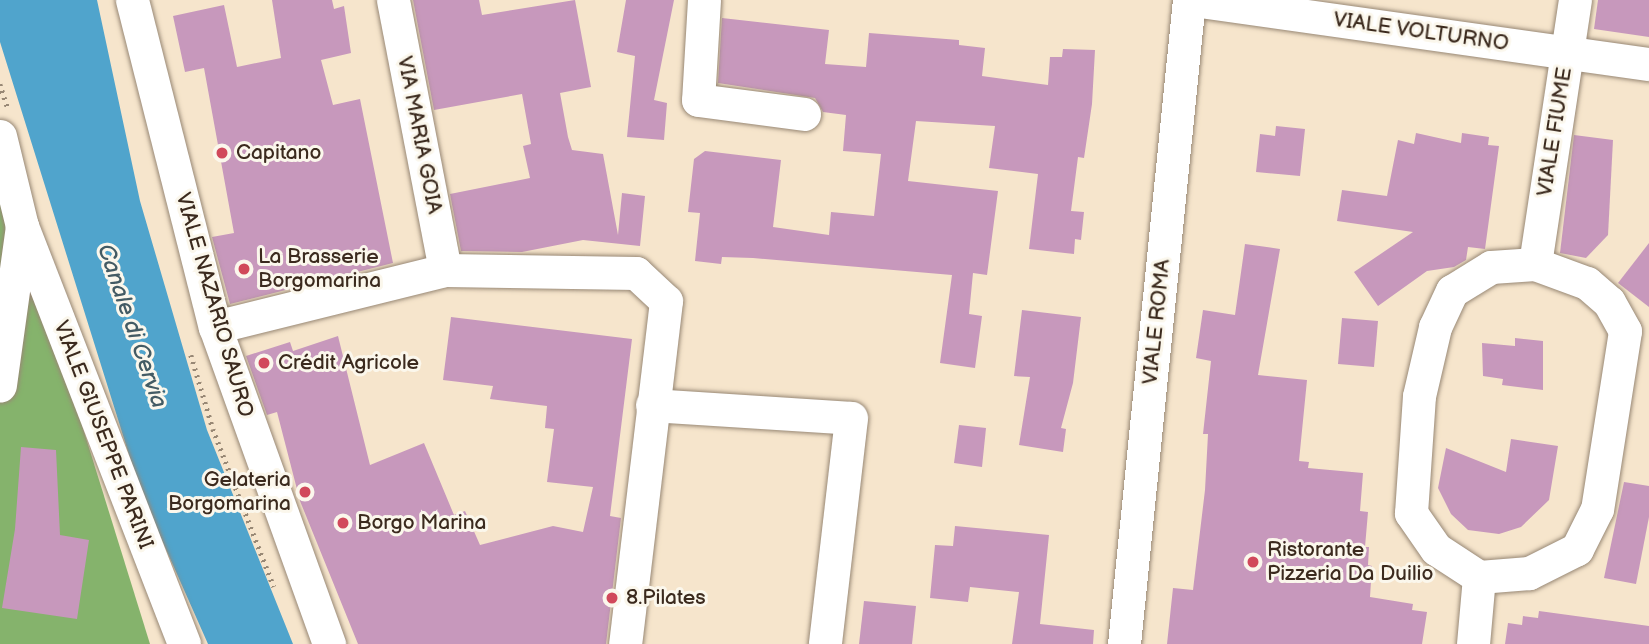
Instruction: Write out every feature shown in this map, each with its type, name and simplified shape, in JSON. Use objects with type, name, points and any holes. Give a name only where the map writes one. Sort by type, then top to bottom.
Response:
[{"type":"street","name":"VIALE NAZARIO SAURO","points":[[132,0],[215,327],[330,644]]},
{"type":"street","name":"VIA MARIA GOIA","points":[[393,0],[445,270]]},
{"type":"street","points":[[704,0],[698,100],[804,114]]},
{"type":"street","name":"VIALE VOLTURNO","points":[[1191,0],[1649,64]]},
{"type":"street","name":"VIALE ROMA","points":[[1124,644],[1191,0]]},
{"type":"street","name":"VIALE FIUME","points":[[1535,264],[1575,0]]},
{"type":"street","name":"VIALE GIUSEPPE PARINI","points":[[2,154],[23,226],[184,644]]},
{"type":"street","points":[[0,385],[23,226]]},
{"type":"street","points":[[1535,264],[1587,283],[1609,302],[1625,331],[1597,509],[1577,548],[1529,573],[1479,577],[1436,549],[1411,513],[1419,396],[1435,327],[1452,291],[1491,267],[1535,264]]},
{"type":"street","points":[[215,327],[445,270],[636,273],[666,301],[625,644]]},
{"type":"street","points":[[652,405],[851,418],[825,644]]},
{"type":"street","points":[[1473,644],[1479,577]]},
{"type":"green space","points":[[0,161],[150,644],[0,644]]},
{"type":"water","name":"Canale di Cervia","points":[[0,0],[97,0],[140,201],[207,430],[293,644],[208,644],[141,493],[0,42]]},
{"type":"building","points":[[272,0],[332,0],[334,9],[344,6],[351,53],[321,60],[333,105],[360,99],[393,263],[230,304],[212,237],[234,233],[204,68],[185,72],[173,16],[224,5],[237,67],[281,58]]},
{"type":"building","points":[[413,0],[479,0],[482,15],[575,0],[591,87],[560,93],[568,137],[572,150],[603,154],[618,235],[622,193],[645,196],[640,246],[583,240],[522,252],[461,251],[450,194],[530,178],[523,146],[531,144],[522,94],[434,110]]},
{"type":"building","points":[[626,0],[674,0],[654,100],[667,103],[664,140],[627,137],[635,56],[617,52]]},
{"type":"building","points":[[1598,0],[1649,0],[1649,37],[1594,29]]},
{"type":"building","points":[[722,18],[829,30],[825,64],[866,67],[869,33],[959,40],[959,45],[985,48],[982,76],[1048,85],[1050,57],[1062,57],[1063,49],[1095,50],[1092,104],[1084,158],[1078,157],[1071,211],[1084,212],[1081,240],[1075,239],[1074,254],[1029,249],[1038,174],[989,168],[995,126],[916,121],[908,181],[998,191],[987,275],[973,273],[969,314],[982,316],[975,368],[940,363],[952,275],[753,258],[722,257],[721,264],[695,261],[700,213],[688,212],[694,159],[705,151],[781,160],[773,227],[829,235],[831,212],[874,216],[881,154],[843,151],[846,115],[823,112],[815,98],[718,83]]},
{"type":"building","points":[[1276,126],[1305,129],[1300,176],[1256,172],[1260,134],[1275,136]]},
{"type":"building","points":[[1416,133],[1461,143],[1462,133],[1489,137],[1488,145],[1499,146],[1485,249],[1468,247],[1466,260],[1454,267],[1427,271],[1378,306],[1354,272],[1413,232],[1337,221],[1342,190],[1387,196],[1398,140],[1414,144]]},
{"type":"building","points":[[1574,135],[1613,140],[1608,235],[1586,258],[1560,253]]},
{"type":"building","points":[[1649,243],[1649,307],[1618,283]]},
{"type":"building","points":[[1245,244],[1280,249],[1258,375],[1307,380],[1299,461],[1309,462],[1308,468],[1363,473],[1360,511],[1368,512],[1365,547],[1369,547],[1368,565],[1372,566],[1370,597],[1413,604],[1412,610],[1427,612],[1422,644],[1167,644],[1173,588],[1193,590],[1205,490],[1208,434],[1203,434],[1211,361],[1196,358],[1203,310],[1235,315]]},
{"type":"building","points":[[1022,310],[1081,317],[1073,383],[1061,428],[1066,429],[1063,452],[1019,445],[1030,377],[1014,376]]},
{"type":"building","points":[[451,317],[632,339],[610,516],[621,518],[606,644],[358,644],[300,501],[277,412],[267,415],[246,356],[290,342],[293,351],[338,336],[370,465],[424,443],[454,515],[465,511],[480,545],[553,526],[583,532],[593,487],[547,482],[554,429],[545,428],[547,406],[490,399],[493,386],[443,380]]},
{"type":"building","points":[[1342,318],[1378,321],[1374,367],[1338,364]]},
{"type":"building","points":[[1515,338],[1543,341],[1543,390],[1502,385],[1503,379],[1483,376],[1482,343],[1515,346]]},
{"type":"building","points":[[959,425],[986,428],[982,467],[954,463]]},
{"type":"building","points":[[1511,439],[1558,446],[1549,500],[1521,527],[1499,534],[1468,530],[1451,514],[1438,488],[1446,448],[1506,472]]},
{"type":"building","points":[[21,447],[56,450],[60,535],[89,540],[77,619],[2,608],[15,529]]},
{"type":"building","points":[[1624,482],[1649,486],[1649,517],[1636,584],[1604,578]]},
{"type":"building","points":[[955,526],[1049,535],[1040,624],[1094,630],[1093,644],[1012,644],[1019,592],[970,587],[968,602],[930,598],[935,545],[953,546]]},
{"type":"building","points":[[864,601],[916,606],[912,644],[859,644]]},
{"type":"building","points":[[1539,611],[1649,626],[1649,644],[1505,644],[1508,623],[1522,625],[1523,616],[1538,618]]},
{"type":"place","name":"Capitano","points":[[222,153]]},
{"type":"place","name":"La Brasserie Borgomarina","points":[[244,269]]},
{"type":"place","name":"Crédit Agricole","points":[[264,363]]},
{"type":"place","name":"Gelateria Borgomarina","points":[[305,492]]},
{"type":"place","name":"Borgo Marina","points":[[343,523]]},
{"type":"place","name":"Ristorante Pizzeria Da Duilio","points":[[1253,562]]},
{"type":"place","name":"8.Pilates","points":[[612,598]]}]
